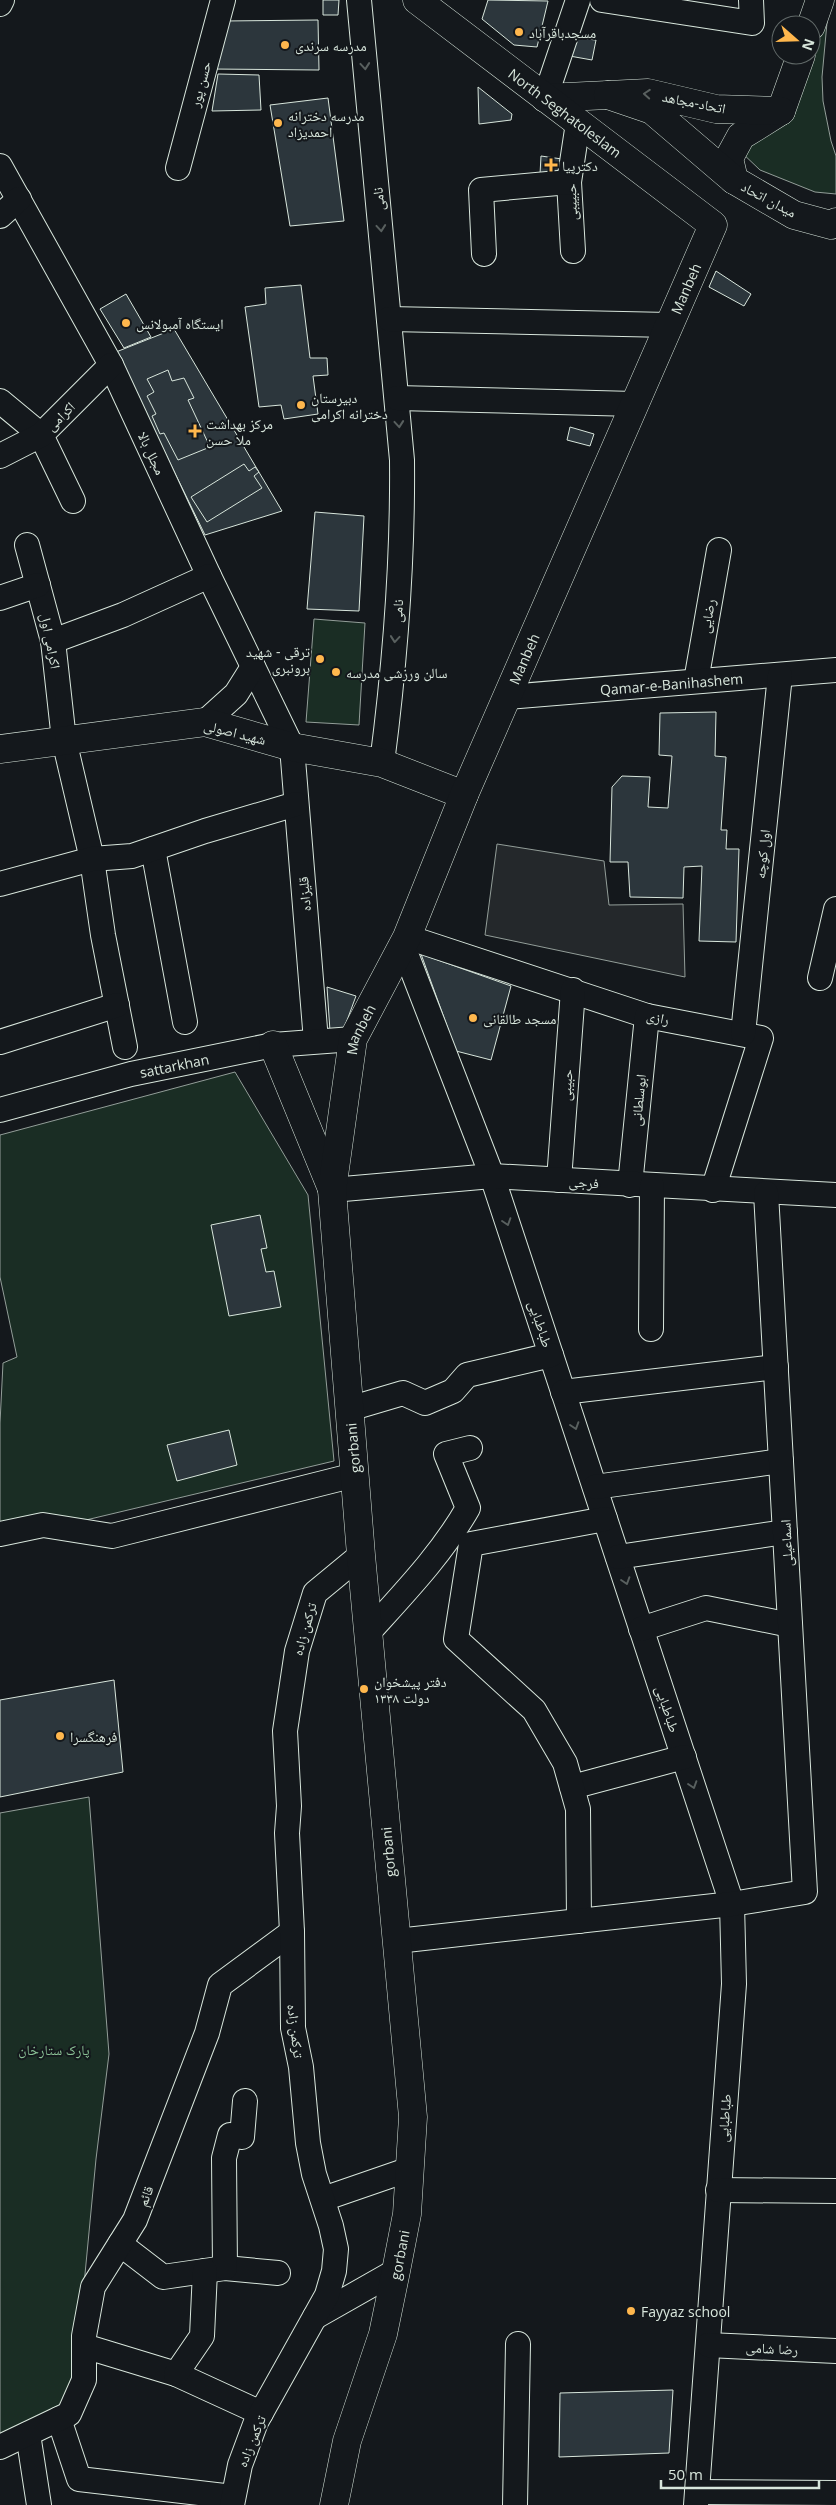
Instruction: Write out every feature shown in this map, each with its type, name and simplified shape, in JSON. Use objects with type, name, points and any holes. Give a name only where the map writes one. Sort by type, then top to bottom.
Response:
[{"type":"main road","name":"North Seghatoleslam","points":[[417,0],[713,225]]},
{"type":"main road","points":[[815,15],[820,0]]},
{"type":"main road","points":[[781,111],[797,65]]},
{"type":"main road","name":"اتحاد-مجاهد","points":[[545,98],[648,93],[716,109],[781,111]]},
{"type":"main road","name":"اتحاد-مجاهد","points":[[608,95],[652,110],[734,180]]},
{"type":"main road","name":"میدان اتحاد","points":[[781,111],[741,136],[729,158],[734,180],[794,215],[834,225]]},
{"type":"main road","name":"Manbeh","points":[[332,1190],[353,1039],[405,941],[464,795],[713,225]]},
{"type":"main road","name":"شهید اصولی","points":[[0,749],[205,722],[292,747],[382,763],[464,795]]},
{"type":"main road","points":[[273,1045],[332,1190]]},
{"type":"main road","name":"gorbani","points":[[332,1190],[361,1554],[413,2117],[407,2214],[396,2271],[382,2334],[347,2441],[334,2505]]},
{"type":"street","points":[[0,4],[2,0]]},
{"type":"street","name":"حسن پور","points":[[178,168],[223,0]]},
{"type":"street","name":"نامی","points":[[359,0],[402,460],[403,533],[390,701],[382,763]]},
{"type":"street","points":[[545,98],[578,0]]},
{"type":"street","points":[[602,0],[752,12]]},
{"type":"street","name":"حبییبی","points":[[573,251],[569,182],[578,123]]},
{"type":"street","name":"مجلل بالا","points":[[0,166],[111,365],[209,576],[292,747]]},
{"type":"street","points":[[484,254],[481,190],[569,182]]},
{"type":"street","points":[[0,216],[19,200]]},
{"type":"street","points":[[389,319],[669,325]]},
{"type":"street","name":"اکرامی","points":[[0,456],[41,435],[111,365]]},
{"type":"street","points":[[397,398],[635,404]]},
{"type":"street","points":[[0,401],[41,435],[73,501]]},
{"type":"street","name":"اکرامی اول","points":[[27,545],[54,641],[64,740],[92,859],[103,935],[125,1047]]},
{"type":"street","name":"رضایی","points":[[696,682],[719,550]]},
{"type":"street","points":[[54,641],[123,615],[209,576]]},
{"type":"street","points":[[0,598],[38,585]]},
{"type":"street","points":[[205,722],[236,694],[253,667]]},
{"type":"street","name":"Qamar-e-Banihashem","points":[[507,697],[836,670]]},
{"type":"street","name":"اول کوچه","points":[[743,1034],[780,675]]},
{"type":"street","name":"قلیزاده","points":[[292,747],[316,1042]]},
{"type":"street","points":[[0,884],[92,859],[132,856],[205,831],[296,804]]},
{"type":"street","points":[[153,849],[185,1022]]},
{"type":"street","points":[[820,978],[836,909]]},
{"type":"street","name":"رازی","points":[[405,941],[573,990],[647,1016],[761,1038],[713,1190]]},
{"type":"street","name":"طباطبایی","points":[[405,941],[492,1176],[732,1904],[734,1984],[696,2498]]},
{"type":"street","name":"حبیبی","points":[[559,1180],[573,990]]},
{"type":"street","points":[[0,1042],[117,1005]]},
{"type":"street","name":"ابوسلطانی","points":[[647,1016],[641,1185],[651,1329]]},
{"type":"street","name":"sattarkhan","points":[[0,1110],[131,1074],[273,1045],[353,1039]]},
{"type":"street","name":"فرجی","points":[[332,1190],[492,1176],[766,1193],[836,1195]]},
{"type":"street","name":"اسماعیلی","points":[[732,1904],[805,1892],[766,1193]]},
{"type":"street","points":[[349,1409],[403,1393],[425,1403],[453,1391],[467,1375],[551,1355]]},
{"type":"street","points":[[563,1392],[776,1367]]},
{"type":"street","points":[[470,1448],[446,1454],[468,1508],[461,1540],[456,1639],[534,1710],[564,1763],[578,1809],[579,1921]]},
{"type":"street","points":[[595,1487],[781,1461]]},
{"type":"street","points":[[0,1534],[43,1525],[112,1536],[355,1475]]},
{"type":"street","points":[[368,1634],[423,1572],[461,1540],[605,1519]]},
{"type":"street","points":[[618,1557],[785,1532]]},
{"type":"street","name":"ترکمن زاده","points":[[233,2501],[240,2465],[261,2413],[300,2347],[313,2318],[327,2295],[334,2272],[336,2249],[323,2199],[314,2174],[308,2143],[301,2067],[293,2028],[292,1932],[285,1731],[290,1688],[304,1622],[315,1593],[361,1554]]},
{"type":"street","points":[[641,1629],[706,1608],[790,1625]]},
{"type":"street","points":[[572,1787],[684,1757]]},
{"type":"street","points":[[397,1941],[732,1904]]},
{"type":"street","name":"قائم","points":[[0,2447],[69,2414],[84,2380],[84,2346],[93,2287],[136,2220],[207,2033],[220,1985],[292,1932]]},
{"type":"street","points":[[176,2374],[202,2336],[215,2269],[224,2158],[230,2135],[242,2137],[245,2101]]},
{"type":"street","points":[[323,2199],[410,2169]]},
{"type":"street","points":[[718,2190],[836,2191]]},
{"type":"street","points":[[120,2244],[163,2277],[215,2269],[278,2273]]},
{"type":"street","points":[[313,2318],[396,2271]]},
{"type":"street","points":[[515,2505],[518,2344]]},
{"type":"street","name":"رضا شامی","points":[[708,2345],[836,2351]]},
{"type":"street","points":[[84,2346],[176,2374],[261,2413]]},
{"type":"street","points":[[59,2419],[79,2479],[233,2501]]},
{"type":"street","points":[[28,2434],[38,2505]]},
{"type":"street","points":[[696,2498],[835,2493]]},
{"type":"green space","points":[[829,1],[822,77],[823,101],[836,156],[836,194],[815,192],[760,170],[739,150],[752,125],[798,65],[821,65],[821,22]]},
{"type":"green space","name":"سالن ورزشی مدرسه","points":[[314,619],[365,623],[359,725],[306,722]]},
{"type":"green space","points":[[235,1072],[308,1195],[334,1461],[86,1520],[0,1530],[0,1423],[3,1363],[17,1357],[0,1277],[0,1135]]},
{"type":"green space","name":"پارک ستارخان","points":[[89,1797],[109,2054],[96,2159],[73,2400],[0,2434],[0,1813]]},
{"type":"shaded area","points":[[497,844],[604,861],[609,905],[683,904],[685,977],[485,935]]},
{"type":"building","points":[[323,0],[339,0],[338,15],[323,15]]},
{"type":"building","name":"مسجدباقرآباد","points":[[488,0],[548,1],[537,47],[514,45],[482,19]]},
{"type":"building","points":[[318,20],[319,70],[212,69],[224,21]]},
{"type":"building","points":[[568,37],[596,40],[592,60],[564,55]]},
{"type":"building","points":[[218,74],[259,75],[261,110],[212,111]]},
{"type":"building","points":[[478,87],[512,114],[511,120],[479,124]]},
{"type":"building","points":[[328,98],[344,221],[290,226],[270,105]]},
{"type":"building","name":"دکترپیا","points":[[541,156],[562,159],[559,172],[540,174]]},
{"type":"building","points":[[716,271],[751,294],[744,306],[709,287]]},
{"type":"building","points":[[301,285],[310,358],[327,358],[328,375],[313,376],[318,414],[284,419],[281,405],[259,407],[245,307],[266,304],[265,288]]},
{"type":"building","name":"ایستگاه آمبولانس","points":[[126,294],[151,337],[124,348],[100,309]]},
{"type":"building","name":"مرکز بهداشت ملا حسن","points":[[174,329],[282,511],[205,535],[116,352]]},
{"type":"building","points":[[168,370],[172,381],[184,378],[194,398],[188,400],[210,447],[178,460],[164,433],[160,434],[152,416],[156,414],[147,396],[154,392],[147,379]]},
{"type":"building","points":[[570,427],[594,434],[590,446],[567,440]]},
{"type":"building","points":[[244,464],[249,471],[255,467],[259,472],[254,476],[262,488],[207,522],[191,497]]},
{"type":"building","points":[[315,512],[364,516],[359,611],[307,609]]},
{"type":"building","points":[[716,712],[715,756],[726,757],[721,830],[727,830],[726,849],[739,849],[736,942],[699,941],[702,866],[684,867],[683,898],[630,897],[628,862],[610,862],[612,787],[622,776],[650,777],[648,807],[668,808],[672,756],[659,755],[660,713]]},
{"type":"building","name":"مسجد طالقانی","points":[[421,954],[511,986],[491,1060],[456,1051]]},
{"type":"building","points":[[327,987],[356,996],[342,1034],[330,1031]]},
{"type":"building","points":[[260,1215],[267,1248],[261,1249],[266,1272],[274,1271],[281,1307],[229,1316],[211,1225]]},
{"type":"building","points":[[229,1430],[237,1465],[177,1481],[167,1445]]},
{"type":"building","name":"فرهنگسرا","points":[[114,1680],[123,1772],[0,1797],[0,1700]]},
{"type":"building","points":[[673,2390],[669,2453],[559,2457],[560,2393]]},
{"type":"place","name":"مسجدباقرآباد","points":[[519,32]]},
{"type":"place","name":"مدرسه سرندی","points":[[285,45]]},
{"type":"place","name":"مدرسه دخترانه احمدیزاد","points":[[278,123]]},
{"type":"place","name":"دکترپیا","points":[[551,165]]},
{"type":"place","name":"ایستگاه آمبولانس","points":[[126,323]]},
{"type":"place","name":"دبیرستان دخترانه اکرامی","points":[[301,405]]},
{"type":"place","name":"مرکز بهداشت ملا حسن","points":[[195,431]]},
{"type":"place","name":"ترقی - شهید برونبری","points":[[320,659]]},
{"type":"place","name":"سالن ورزشی مدرسه","points":[[336,672]]},
{"type":"place","name":"مسجد طالقانی","points":[[473,1018]]},
{"type":"place","name":"دفتر پیشخوان دولت ۱۳۳۸","points":[[364,1689]]},
{"type":"place","name":"فرهنگسرا","points":[[60,1736]]},
{"type":"place","name":"Fayyaz school","points":[[631,2311]]}]
